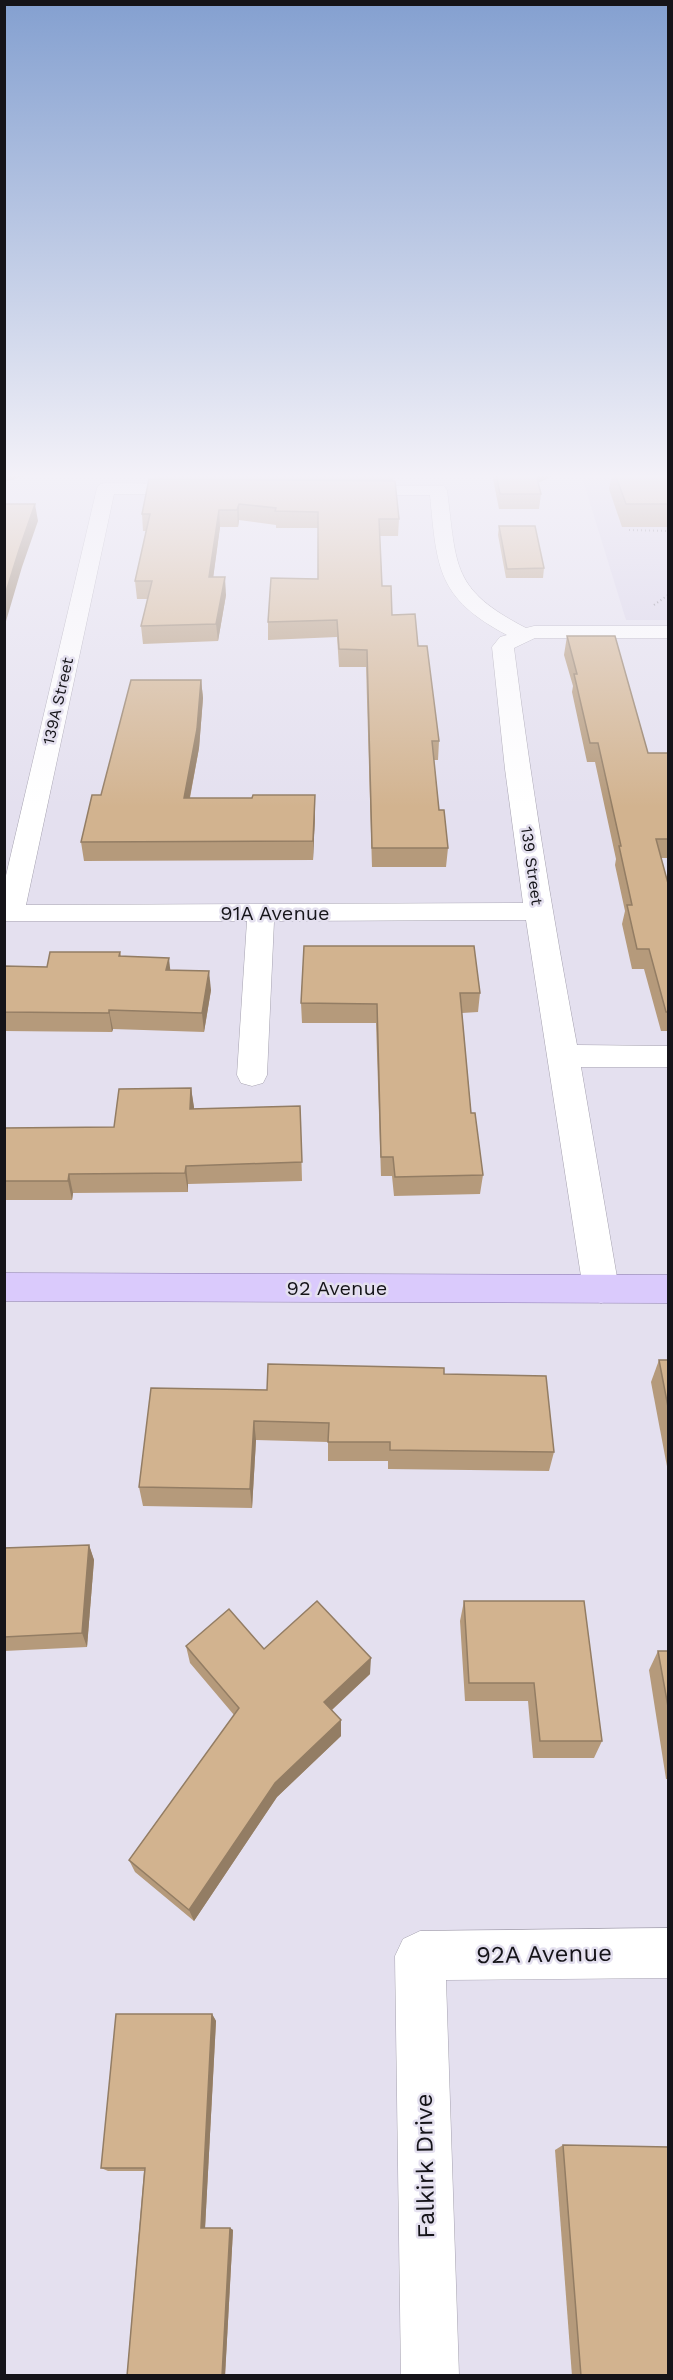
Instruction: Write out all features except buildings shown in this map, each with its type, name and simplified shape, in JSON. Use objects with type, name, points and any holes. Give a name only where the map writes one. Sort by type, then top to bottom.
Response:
[{"type":"main road","name":"92 Avenue","points":[[4,1287],[669,1289]]},
{"type":"street","name":"139A Street","points":[[11,914],[84,585]]},
{"type":"street","points":[[455,585],[472,605],[524,635],[534,632],[669,632]]},
{"type":"street","name":"139 Street","points":[[524,635],[508,642],[503,647],[517,769],[538,911],[564,1056],[601,1289]]},
{"type":"street","name":"91A Avenue","points":[[11,914],[538,911]]},
{"type":"street","points":[[252,1075],[261,913]]},
{"type":"street","points":[[564,1056],[669,1056]]},
{"type":"street","name":"92A Avenue","points":[[420,1956],[669,1953]]},
{"type":"street","name":"Falkirk Drive","points":[[420,1956],[430,2376]]},
{"type":"shaded area","points":[[615,585],[668,585],[668,620],[626,620]]}]
